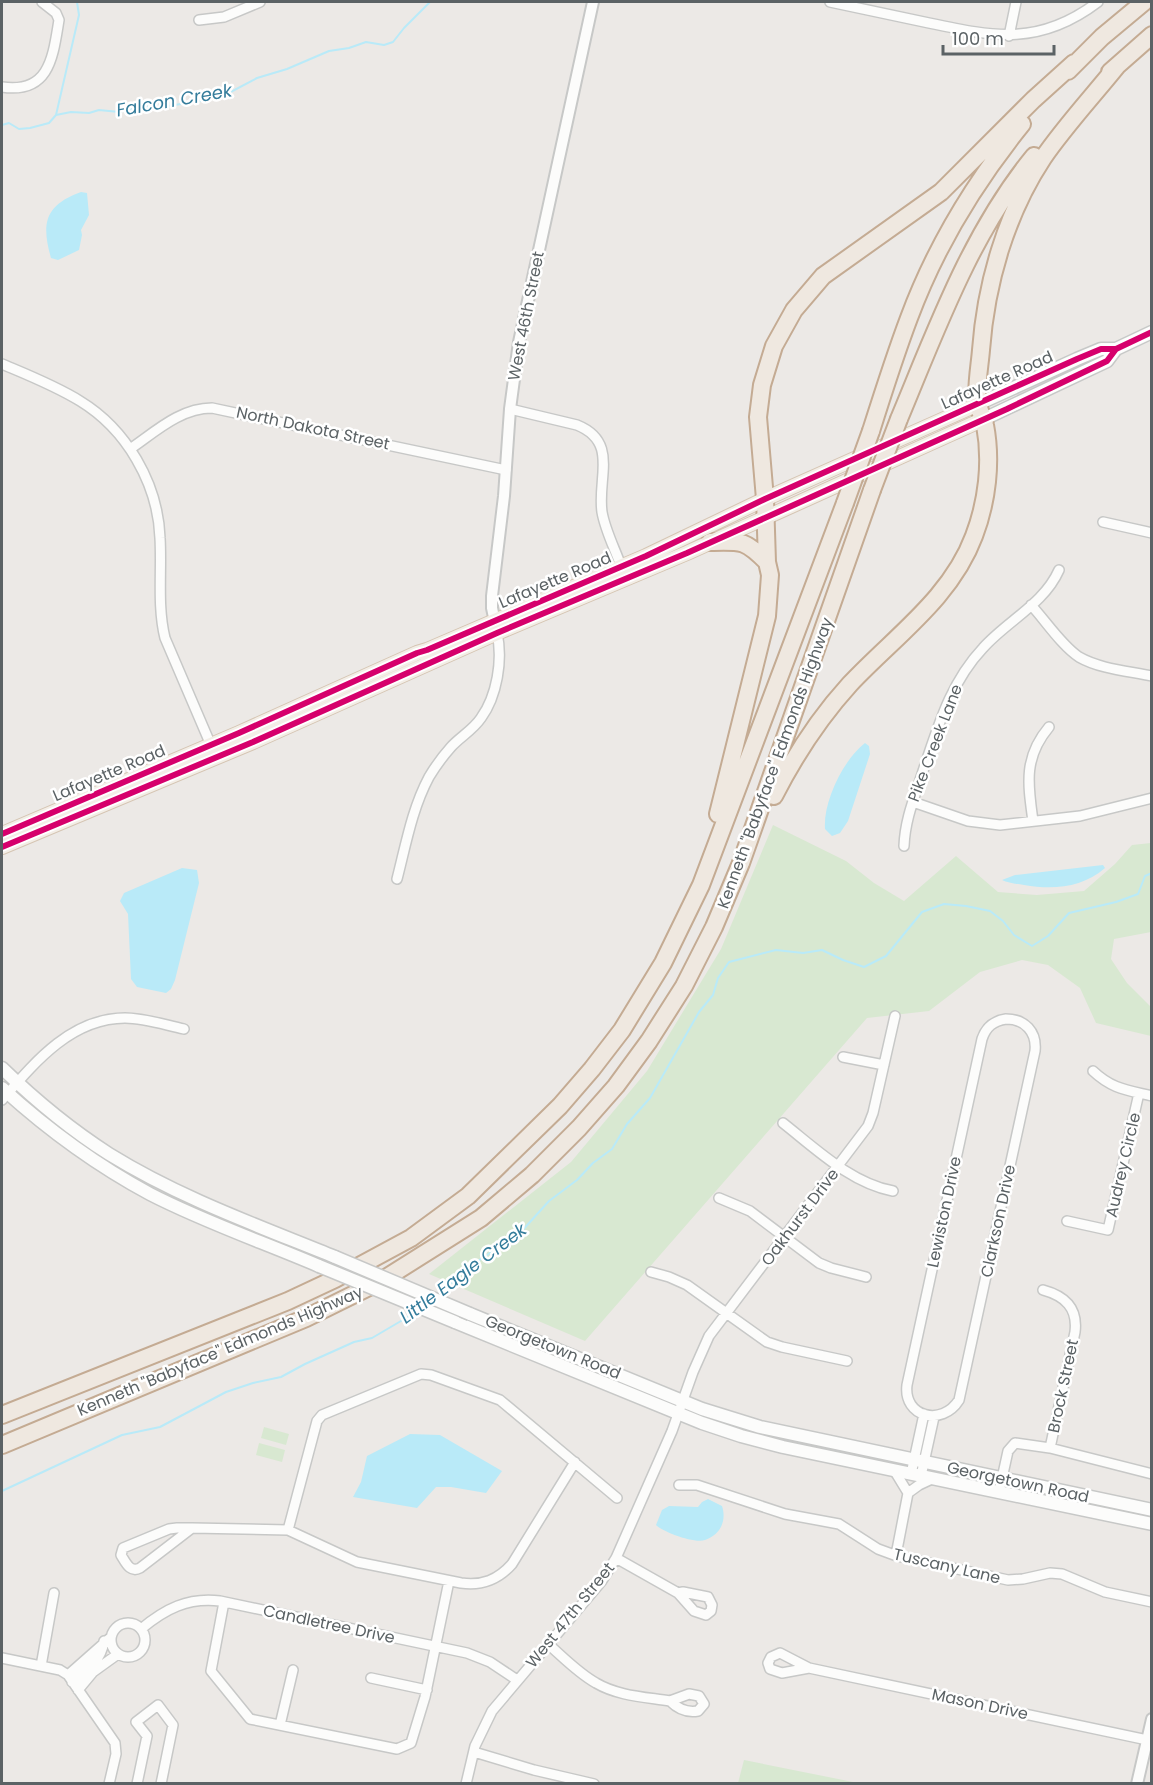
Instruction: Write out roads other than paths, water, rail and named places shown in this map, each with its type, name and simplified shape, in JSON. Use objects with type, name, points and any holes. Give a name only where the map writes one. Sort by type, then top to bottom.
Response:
[{"type":"highway","name":"Kenneth \"Babyface\" Edmonds Highway","points":[[2,1415],[288,1301],[335,1279],[411,1238],[468,1196],[560,1106],[605,1053],[654,980],[677,938],[701,885],[845,503],[909,318],[937,255],[953,225],[1007,143],[1074,63],[1144,2]]},
{"type":"highway","name":"Kenneth \"Babyface\" Edmonds Highway","points":[[2,1445],[306,1318],[381,1281],[482,1218],[517,1189],[592,1114],[650,1041],[684,986],[732,887],[872,490],[950,295],[978,240],[1001,202],[1058,127],[1117,66],[1152,35]]},
{"type":"highway","points":[[654,980],[685,911],[719,812],[765,630],[770,588],[759,427],[760,396],[774,346],[806,293],[828,272],[941,192],[1033,100],[1074,63]]},
{"type":"highway","points":[[732,887],[774,796],[808,736],[843,692],[937,598],[964,560],[979,521],[988,475],[981,412],[986,306],[996,263],[1027,186],[1044,157],[1117,66]]},
{"type":"highway","points":[[710,542],[742,543],[756,550],[767,562]]},
{"type":"main road","name":"Lafayette Road","points":[[2,847],[214,752],[315,698],[710,542],[766,517],[981,412],[1093,352],[1101,349],[1116,349],[1152,332]]},
{"type":"main road","name":"Lafayette Road","points":[[496,627],[765,499],[981,412]]},
{"type":"main road","name":"Lafayette Road","points":[[2,834],[214,752]]},
{"type":"main road","name":"Georgetown Road","points":[[2,1068],[77,1132],[134,1168],[182,1193],[470,1314],[741,1436],[1152,1524]]},
{"type":"main road","name":"Georgetown Road","points":[[4,1094],[56,1134],[126,1180],[173,1205],[455,1322],[680,1407],[760,1427],[1152,1510]]},
{"type":"street","points":[[2,87],[32,83],[48,69],[59,20],[56,13],[42,2]]},
{"type":"street","points":[[199,20],[224,17],[260,2]]},
{"type":"street","name":"West 46th Street","points":[[496,627],[492,596],[507,470],[510,409],[519,342],[593,2]]},
{"type":"street","points":[[830,2],[967,32],[1009,36],[1053,27],[1078,16],[1098,2]]},
{"type":"street","points":[[1009,36],[1016,2]]},
{"type":"street","points":[[2,364],[81,401],[105,420],[130,449],[148,481],[158,517],[161,618],[165,638],[214,752]]},
{"type":"street","name":"North Dakota Street","points":[[130,449],[179,415],[195,409],[212,408],[507,470]]},
{"type":"street","points":[[510,409],[577,425],[596,438],[603,452],[604,465],[602,516],[621,566]]},
{"type":"street","points":[[1103,522],[1152,533]]},
{"type":"street","name":"Pike Creek Lane","points":[[904,846],[906,822],[912,802],[942,715],[959,679],[988,643],[1047,590],[1059,570]]},
{"type":"street","points":[[1032,605],[1068,648],[1078,656],[1098,665],[1152,676]]},
{"type":"street","points":[[398,879],[416,802],[430,775],[451,747],[480,721],[490,702],[499,665],[496,627]]},
{"type":"street","points":[[1033,821],[1028,782],[1029,768],[1035,747],[1048,727]]},
{"type":"street","points":[[912,802],[957,818],[982,824],[1000,825],[1080,816],[1152,798]]},
{"type":"street","name":"Oakhurst Drive","points":[[680,1407],[705,1344],[840,1166],[872,1119],[895,1016]]},
{"type":"street","points":[[4,1094],[54,1046],[69,1035],[93,1023],[110,1019],[132,1018],[184,1029]]},
{"type":"street","name":"Lewiston Drive","points":[[929,1416],[916,1410],[909,1400],[907,1385],[982,1039],[986,1030],[995,1022],[1006,1019],[1015,1020]]},
{"type":"street","name":"Clarkson Drive","points":[[929,1416],[947,1413],[959,1401],[1035,1051],[1030,1030],[1023,1023],[1015,1020]]},
{"type":"street","points":[[843,1057],[884,1065]]},
{"type":"street","points":[[1093,1071],[1110,1085],[1152,1096]]},
{"type":"street","name":"Audrey Circle","points":[[1067,1221],[1108,1230],[1139,1093]]},
{"type":"street","points":[[783,1123],[864,1182],[893,1191]]},
{"type":"street","points":[[719,1198],[747,1210],[823,1265],[866,1277]]},
{"type":"street","points":[[651,1272],[685,1283],[761,1339],[773,1344],[848,1361]]},
{"type":"street","name":"Brock Street","points":[[999,1492],[1008,1451],[1013,1444],[1023,1443],[1050,1448],[1076,1318],[1063,1298],[1043,1290]]},
{"type":"street","points":[[288,1530],[317,1421],[322,1415],[417,1374],[430,1375],[497,1399],[617,1498]]},
{"type":"street","name":"West 47th Street","points":[[466,1784],[474,1752],[490,1714],[601,1582],[616,1558],[680,1407]]},
{"type":"street","points":[[908,1493],[919,1485],[922,1476],[919,1461],[929,1416]]},
{"type":"street","points":[[1050,1448],[1152,1474]]},
{"type":"street","points":[[192,1528],[137,1569],[129,1567],[121,1555],[123,1548],[169,1529],[192,1528],[288,1530],[357,1562],[449,1581],[479,1584],[493,1580],[505,1572],[514,1561],[575,1462]]},
{"type":"street","points":[[894,1470],[908,1493],[896,1555]]},
{"type":"street","name":"Tuscany Lane","points":[[679,1485],[697,1485],[785,1514],[839,1524],[878,1549],[896,1555],[1008,1580],[1050,1573],[1062,1574],[1105,1592],[1152,1602]]},
{"type":"street","points":[[616,1558],[678,1593]]},
{"type":"street","points":[[224,1602],[211,1665],[212,1675],[250,1719],[397,1749],[411,1743],[427,1690],[449,1581]]},
{"type":"street","points":[[41,1666],[54,1593]]},
{"type":"street","name":"Candletree Drive","points":[[141,1629],[157,1616],[179,1605],[199,1600],[224,1602],[484,1659],[517,1680]]},
{"type":"street","points":[[73,1682],[112,1632],[120,1624],[132,1623],[141,1629],[145,1639],[141,1650],[132,1656],[118,1654],[107,1639]]},
{"type":"street","points":[[548,1644],[586,1677],[601,1686],[630,1695],[670,1701]]},
{"type":"street","points":[[73,1682],[93,1672],[118,1654]]},
{"type":"street","points":[[2,1658],[60,1670],[73,1682],[115,1743],[116,1754],[109,1784]]},
{"type":"street","name":"Mason Drive","points":[[809,1668],[1149,1740]]},
{"type":"street","points":[[280,1725],[293,1670]]},
{"type":"street","points":[[371,1678],[427,1690]]},
{"type":"street","points":[[137,1784],[147,1736],[136,1722],[158,1705],[173,1725],[161,1784]]},
{"type":"street","points":[[1137,1784],[1152,1719]]},
{"type":"street","points":[[474,1752],[534,1770],[594,1784]]},
{"type":"water","points":[[81,192],[87,193],[89,215],[81,230],[79,250],[58,260],[51,258],[46,235],[49,217],[60,203]]},
{"type":"water","points":[[865,743],[869,746],[870,754],[848,821],[840,833],[832,836],[825,829],[825,818],[831,794],[849,760]]},
{"type":"water","points":[[1103,865],[1105,868],[1096,875],[1067,886],[1035,887],[1002,880],[1015,875]]},
{"type":"water","points":[[182,868],[197,870],[199,883],[175,980],[171,989],[166,993],[137,987],[131,979],[128,914],[120,901],[124,893]]},
{"type":"water","points":[[410,1434],[440,1435],[502,1471],[486,1493],[436,1487],[417,1508],[353,1497],[361,1482],[367,1456]]},
{"type":"water","points":[[708,1499],[722,1506],[724,1517],[721,1527],[710,1538],[700,1541],[687,1539],[656,1525],[662,1510],[669,1506],[698,1507]]},
{"type":"waterway","points":[[56,115],[79,15],[77,2]]},
{"type":"waterway","name":"Falcon Creek","points":[[2,125],[9,123],[19,129],[30,128],[49,123],[56,115],[71,112],[89,113],[99,110],[119,112],[140,107],[168,106],[207,100],[225,95],[257,78],[287,69],[329,51],[349,48],[366,42],[384,45],[393,42],[430,2]]},
{"type":"waterway","name":"Little Eagle Creek","points":[[437,1296],[469,1267],[520,1233],[549,1201],[612,1149],[627,1124],[650,1098],[699,1012],[713,995],[718,978],[729,962],[776,950],[803,953],[822,950],[864,967],[886,956],[922,912],[944,904],[990,911],[1003,921],[1014,935],[1032,946],[1048,936],[1069,913],[1116,902],[1138,894],[1145,876],[1152,873]]},
{"type":"waterway","name":"Little Eagle Creek","points":[[2,1491],[122,1435],[160,1427],[226,1392],[281,1377],[354,1342],[372,1338],[418,1311]]}]
